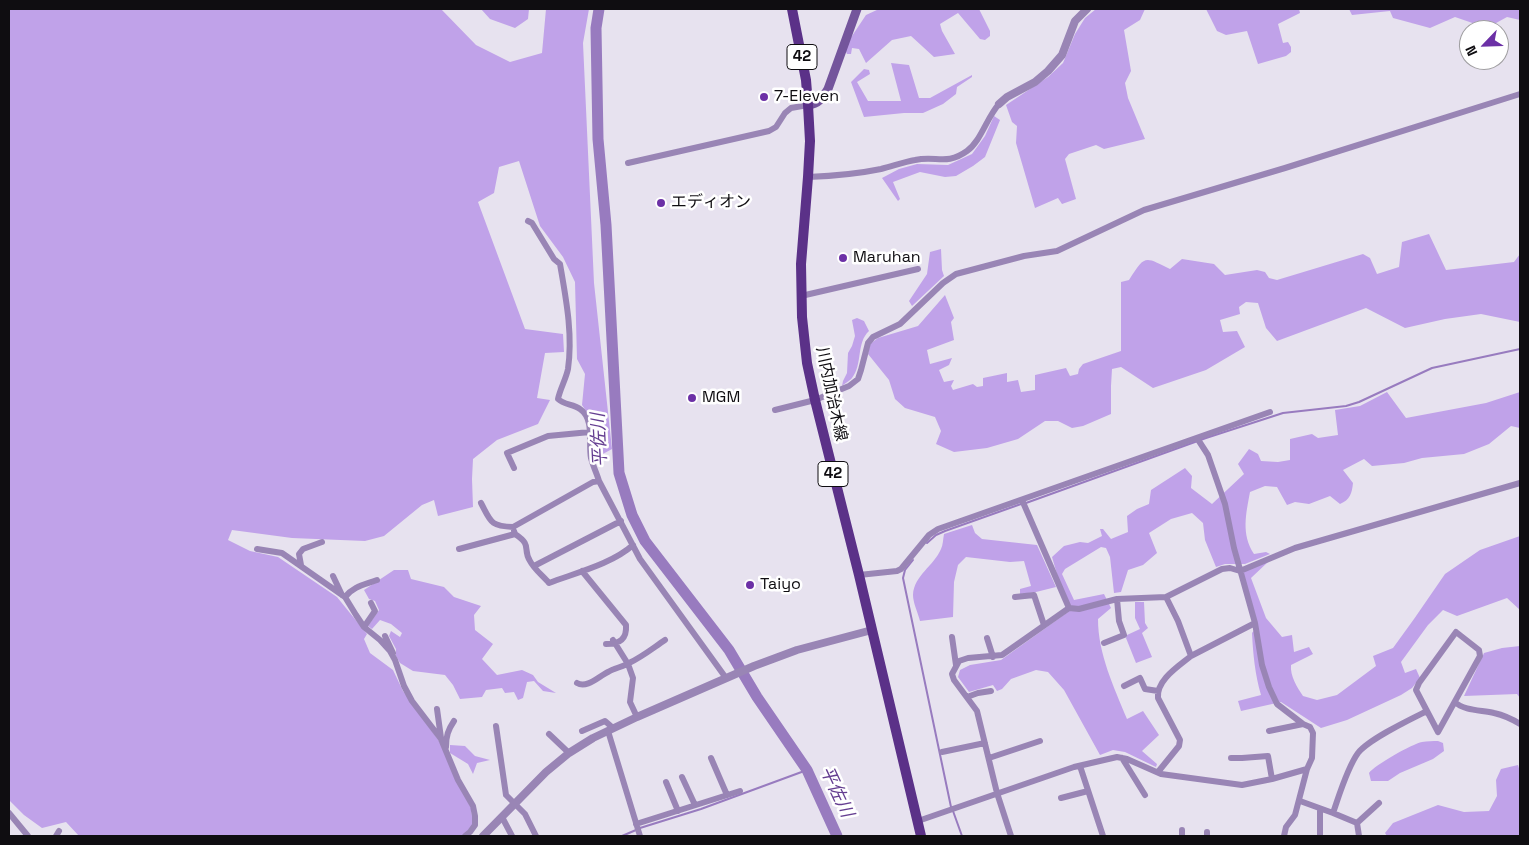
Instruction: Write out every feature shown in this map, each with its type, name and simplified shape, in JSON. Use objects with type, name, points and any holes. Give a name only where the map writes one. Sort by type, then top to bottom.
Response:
[{"type":"main road","name":"川内加治木線","points":[[792,9],[806,80],[810,141],[801,264],[804,340],[815,400],[921,836]]},
{"type":"main road","points":[[808,105],[815,104],[828,89],[857,9]]},
{"type":"street","points":[[808,177],[834,176],[879,169],[916,160],[949,160],[955,158],[973,146],[994,109],[999,104],[1007,97],[1035,82],[1048,71],[1062,55],[1075,22],[1087,9]]},
{"type":"street","points":[[775,410],[815,400],[850,386],[858,379],[868,343],[873,337],[900,324],[943,283],[956,274],[1024,256],[1057,251],[1144,210],[1520,94]]},
{"type":"street","points":[[628,163],[769,131],[776,127],[790,108],[808,105]]},
{"type":"street","points":[[528,221],[532,223],[554,259],[560,264],[567,302],[570,330],[568,371],[558,399],[560,402],[580,409],[586,416],[590,432],[591,458],[599,481],[640,559],[728,677]]},
{"type":"street","points":[[802,296],[918,269]]},
{"type":"street","points":[[859,576],[901,569],[929,535],[938,529],[1023,502],[1198,440],[1270,412]]},
{"type":"street","points":[[514,468],[508,453],[520,447],[548,436],[590,432]]},
{"type":"street","points":[[1198,440],[1208,455],[1226,504],[1240,571],[1255,624],[1262,665],[1269,687],[1277,704],[1310,728],[1313,733],[1312,758],[1307,769],[1300,801],[1295,815],[1286,827],[1284,836]]},
{"type":"street","points":[[459,549],[514,531],[593,482],[599,481]]},
{"type":"street","points":[[1010,836],[997,793],[977,711],[954,680],[952,674],[959,661],[968,658],[1002,655],[1069,608],[1079,609],[1117,599],[1166,597],[1222,570],[1230,568],[1240,571],[1295,548],[1520,483]]},
{"type":"street","points":[[1023,502],[1069,608]]},
{"type":"street","points":[[481,503],[489,519],[494,524],[514,531],[523,539],[527,546],[529,561],[549,583],[598,565],[627,550],[633,544]]},
{"type":"street","points":[[534,566],[621,522]]},
{"type":"street","points":[[301,565],[299,554],[303,549],[322,542]]},
{"type":"street","points":[[256,549],[282,554],[301,565],[343,596]]},
{"type":"street","points":[[582,571],[626,624],[626,633],[623,638],[606,644]]},
{"type":"street","points":[[333,576],[343,596],[364,627],[380,640],[393,656]]},
{"type":"street","points":[[343,596],[358,586],[377,580]]},
{"type":"street","points":[[1016,597],[1034,595],[1044,625]]},
{"type":"street","points":[[1166,597],[1178,620],[1191,656]]},
{"type":"street","points":[[1104,643],[1124,635],[1119,621],[1117,599]]},
{"type":"street","points":[[364,627],[376,611],[372,603]]},
{"type":"street","points":[[1158,772],[1179,746],[1180,740],[1158,698],[1158,690],[1164,680],[1191,656],[1255,624]]},
{"type":"street","points":[[483,836],[546,772],[569,753],[610,730],[754,666],[797,650],[872,630]]},
{"type":"street","points":[[1456,632],[1479,650],[1480,656],[1438,732],[1427,711],[1416,690],[1419,683],[1456,632]]},
{"type":"street","points":[[385,636],[391,646],[404,686],[412,701],[441,739]]},
{"type":"street","points":[[952,637],[956,665]]},
{"type":"street","points":[[988,638],[993,657]]},
{"type":"street","points":[[577,683],[581,685],[592,682],[600,675],[614,668],[628,664],[665,640]]},
{"type":"street","points":[[614,642],[628,664],[633,678],[630,702],[637,717]]},
{"type":"street","points":[[1124,686],[1140,678],[1145,689],[1158,690]]},
{"type":"street","points":[[967,697],[991,691]]},
{"type":"street","points":[[1455,702],[1459,707],[1507,716],[1520,724]]},
{"type":"street","points":[[437,709],[441,739],[446,754],[473,806],[476,816],[475,825],[465,836]]},
{"type":"street","points":[[1332,813],[1359,751],[1427,711]]},
{"type":"street","points":[[582,730],[605,721],[610,730],[638,829],[678,810],[740,791]]},
{"type":"street","points":[[446,754],[446,737],[448,730],[454,722]]},
{"type":"street","points":[[1269,731],[1303,724]]},
{"type":"street","points":[[496,726],[506,795],[525,814],[536,836]]},
{"type":"street","points":[[549,734],[569,753]]},
{"type":"street","points":[[989,758],[1040,741]]},
{"type":"street","points":[[942,752],[985,743]]},
{"type":"street","points":[[1231,758],[1268,756],[1272,779]]},
{"type":"street","points":[[918,822],[1074,767],[1117,757],[1158,772],[1242,785],[1307,769]]},
{"type":"street","points":[[711,758],[727,795]]},
{"type":"street","points":[[1122,758],[1145,795]]},
{"type":"street","points":[[1080,766],[1103,836]]},
{"type":"street","points":[[682,777],[695,805]]},
{"type":"street","points":[[666,782],[678,810]]},
{"type":"street","points":[[1061,798],[1088,791]]},
{"type":"street","points":[[1300,801],[1357,823]]},
{"type":"street","points":[[1357,823],[1379,803]]},
{"type":"street","points":[[1320,809],[1320,836]]},
{"type":"street","points":[[9,813],[28,836]]},
{"type":"street","points":[[502,817],[512,836]]},
{"type":"street","points":[[1357,823],[1359,836]]},
{"type":"shaded area","points":[[9,9],[441,9],[476,45],[510,62],[542,53],[546,9],[589,9],[583,43],[594,283],[612,449],[601,455],[598,429],[582,405],[585,374],[577,359],[575,282],[563,257],[540,226],[519,161],[499,167],[494,193],[478,202],[525,329],[563,334],[564,352],[545,353],[537,398],[550,400],[538,424],[497,440],[473,459],[473,507],[438,516],[434,500],[422,505],[384,536],[365,541],[292,538],[232,530],[228,540],[250,551],[278,557],[337,597],[367,634],[364,639],[370,653],[393,670],[403,691],[439,741],[471,808],[473,824],[461,836],[79,836],[66,822],[42,828],[24,815],[9,800]]},
{"type":"shaded area","points":[[481,9],[529,9],[528,19],[515,28],[490,19]]},
{"type":"shaded area","points":[[879,9],[979,9],[990,31],[990,36],[985,40],[980,39],[958,13],[940,24],[955,54],[934,57],[911,36],[892,40],[866,63],[859,49],[852,48],[851,54],[847,54],[845,50],[866,15]]},
{"type":"shaded area","points":[[1096,9],[1145,9],[1140,20],[1124,30],[1131,71],[1125,83],[1128,98],[1145,139],[1104,149],[1096,145],[1069,154],[1065,159],[1076,199],[1062,204],[1058,198],[1035,208],[1016,143],[1017,126],[1012,122],[1006,105],[1048,77],[1063,63],[1075,34],[1085,18]]},
{"type":"shaded area","points":[[1206,9],[1299,9],[1300,13],[1278,24],[1283,43],[1288,42],[1291,52],[1286,56],[1258,64],[1247,31],[1226,35],[1217,31]]},
{"type":"shaded area","points":[[1349,9],[1520,9],[1520,20],[1507,17],[1502,20],[1464,20],[1455,17],[1430,28],[1393,18],[1390,11],[1352,15]]},
{"type":"shaded area","points":[[891,63],[909,65],[919,98],[930,98],[972,75],[972,77],[957,87],[956,94],[943,104],[923,113],[864,117],[851,82],[864,69],[869,70],[870,74],[857,82],[868,101],[901,101]]},
{"type":"shaded area","points":[[994,116],[1000,120],[985,157],[956,176],[945,177],[920,172],[893,182],[900,199],[898,201],[882,178],[899,169],[917,164],[948,165],[972,154],[985,136]]},
{"type":"shaded area","points":[[1429,234],[1446,270],[1514,262],[1520,254],[1520,322],[1481,314],[1445,319],[1405,328],[1366,308],[1277,341],[1266,328],[1258,303],[1246,302],[1239,307],[1240,314],[1220,320],[1223,332],[1237,331],[1245,347],[1206,370],[1153,388],[1121,367],[1112,369],[1111,414],[1083,426],[1072,428],[1058,421],[1045,421],[1018,439],[987,448],[954,452],[936,444],[941,431],[935,417],[905,408],[895,399],[889,380],[868,354],[870,344],[878,338],[918,326],[945,295],[954,318],[951,322],[954,340],[927,350],[930,364],[952,358],[949,365],[939,370],[944,382],[954,380],[951,386],[953,390],[973,384],[977,387],[983,386],[983,378],[1007,373],[1007,382],[1018,380],[1021,392],[1035,390],[1035,375],[1066,368],[1070,376],[1078,374],[1083,364],[1121,351],[1121,282],[1129,280],[1138,266],[1146,260],[1170,269],[1182,259],[1214,264],[1225,275],[1257,270],[1265,272],[1269,278],[1277,280],[1363,254],[1370,258],[1377,274],[1399,267],[1402,242]]},
{"type":"shaded area","points":[[941,249],[944,276],[912,306],[909,301],[927,274],[930,252]]},
{"type":"shaded area","points":[[857,318],[864,321],[869,331],[862,341],[855,372],[851,379],[842,386],[847,373],[848,353],[855,336],[852,320]]},
{"type":"shaded area","points":[[1387,392],[1406,418],[1486,403],[1520,392],[1520,428],[1511,426],[1489,444],[1464,454],[1372,466],[1364,459],[1343,470],[1353,483],[1350,496],[1340,504],[1330,496],[1309,504],[1295,502],[1287,505],[1277,487],[1265,486],[1250,492],[1247,508],[1247,539],[1254,554],[1266,552],[1270,554],[1245,564],[1225,564],[1216,567],[1205,540],[1203,523],[1192,513],[1171,519],[1149,533],[1157,553],[1143,565],[1128,570],[1121,592],[1114,593],[1110,557],[1106,548],[1101,547],[1065,569],[1062,574],[1074,600],[1104,594],[1111,608],[1098,619],[1104,658],[1127,719],[1143,711],[1159,735],[1142,751],[1157,764],[1156,767],[1125,752],[1113,750],[1100,755],[1064,690],[1048,672],[1036,670],[1011,679],[1002,689],[997,691],[993,685],[969,692],[958,677],[960,670],[970,665],[1001,660],[1068,612],[1052,557],[1064,546],[1080,542],[1088,543],[1102,536],[1100,529],[1103,529],[1111,539],[1128,532],[1127,516],[1149,504],[1151,490],[1185,468],[1192,476],[1191,488],[1212,504],[1244,474],[1238,464],[1249,449],[1258,454],[1261,461],[1278,462],[1290,460],[1290,439],[1312,434],[1318,438],[1338,435],[1335,410],[1360,406]]},
{"type":"shaded area","points":[[972,525],[975,533],[982,539],[1037,545],[1056,587],[1020,594],[1020,589],[1031,586],[1024,561],[1010,562],[966,557],[958,565],[954,582],[953,617],[920,621],[913,595],[920,576],[938,555],[942,547],[944,534]]},
{"type":"shaded area","points":[[1520,536],[1520,610],[1507,598],[1457,616],[1443,610],[1428,625],[1401,662],[1405,673],[1416,669],[1420,678],[1412,688],[1401,695],[1347,720],[1321,728],[1281,702],[1241,711],[1238,701],[1261,695],[1257,679],[1252,633],[1258,625],[1243,572],[1269,561],[1251,578],[1266,618],[1282,637],[1292,635],[1294,652],[1309,647],[1313,654],[1291,665],[1291,669],[1294,681],[1303,696],[1317,700],[1337,695],[1376,666],[1373,656],[1393,648],[1445,574],[1480,550]]},
{"type":"shaded area","points":[[394,570],[408,570],[411,579],[444,587],[454,597],[481,606],[474,615],[475,630],[493,644],[482,659],[497,675],[522,670],[533,675],[538,682],[556,693],[543,691],[534,681],[527,682],[523,698],[518,700],[514,692],[505,693],[502,688],[486,690],[482,697],[460,699],[445,675],[413,671],[400,663],[396,656],[396,649],[389,636],[391,631],[400,637],[402,633],[391,624],[380,620],[372,629],[368,626],[379,610],[375,601],[369,599],[364,590]]},
{"type":"shaded area","points":[[1135,602],[1144,602],[1145,623],[1148,628],[1142,633],[1152,657],[1136,663],[1126,638],[1127,635],[1140,629],[1135,618]]},
{"type":"shaded area","points":[[1520,646],[1520,698],[1517,694],[1464,696],[1484,653]]},
{"type":"shaded area","points":[[1426,741],[1443,743],[1444,751],[1433,759],[1400,773],[1388,781],[1371,781],[1369,773],[1394,755]]},
{"type":"shaded area","points":[[450,745],[465,746],[475,756],[490,760],[477,763],[473,774],[468,764],[450,753]]},
{"type":"shaded area","points":[[1518,765],[1520,772],[1520,836],[1387,836],[1385,833],[1393,823],[1438,805],[1464,812],[1489,811],[1497,796],[1496,780],[1501,769]]},
{"type":"waterway","name":"平佐川","points":[[599,9],[596,28],[598,139],[606,225],[619,473],[632,515],[645,541],[729,650],[757,697],[807,770],[837,836]]},
{"type":"waterway","points":[[1026,503],[1206,438],[1283,413],[1346,406],[1359,402],[1432,368],[1520,349]]},
{"type":"waterway","points":[[927,543],[936,535],[945,531],[1021,504]]},
{"type":"waterway","points":[[913,560],[905,570],[903,578],[951,807]]},
{"type":"waterway","points":[[640,828],[701,809],[807,770]]},
{"type":"waterway","points":[[953,811],[962,836]]},
{"type":"waterway","points":[[622,836],[636,830]]},
{"type":"place","name":"7-Eleven","points":[[764,97]]},
{"type":"place","name":"エディオン","points":[[661,203]]},
{"type":"place","name":"Maruhan","points":[[843,258]]},
{"type":"place","name":"MGM","points":[[692,398]]},
{"type":"place","name":"Taiyo","points":[[750,585]]}]
